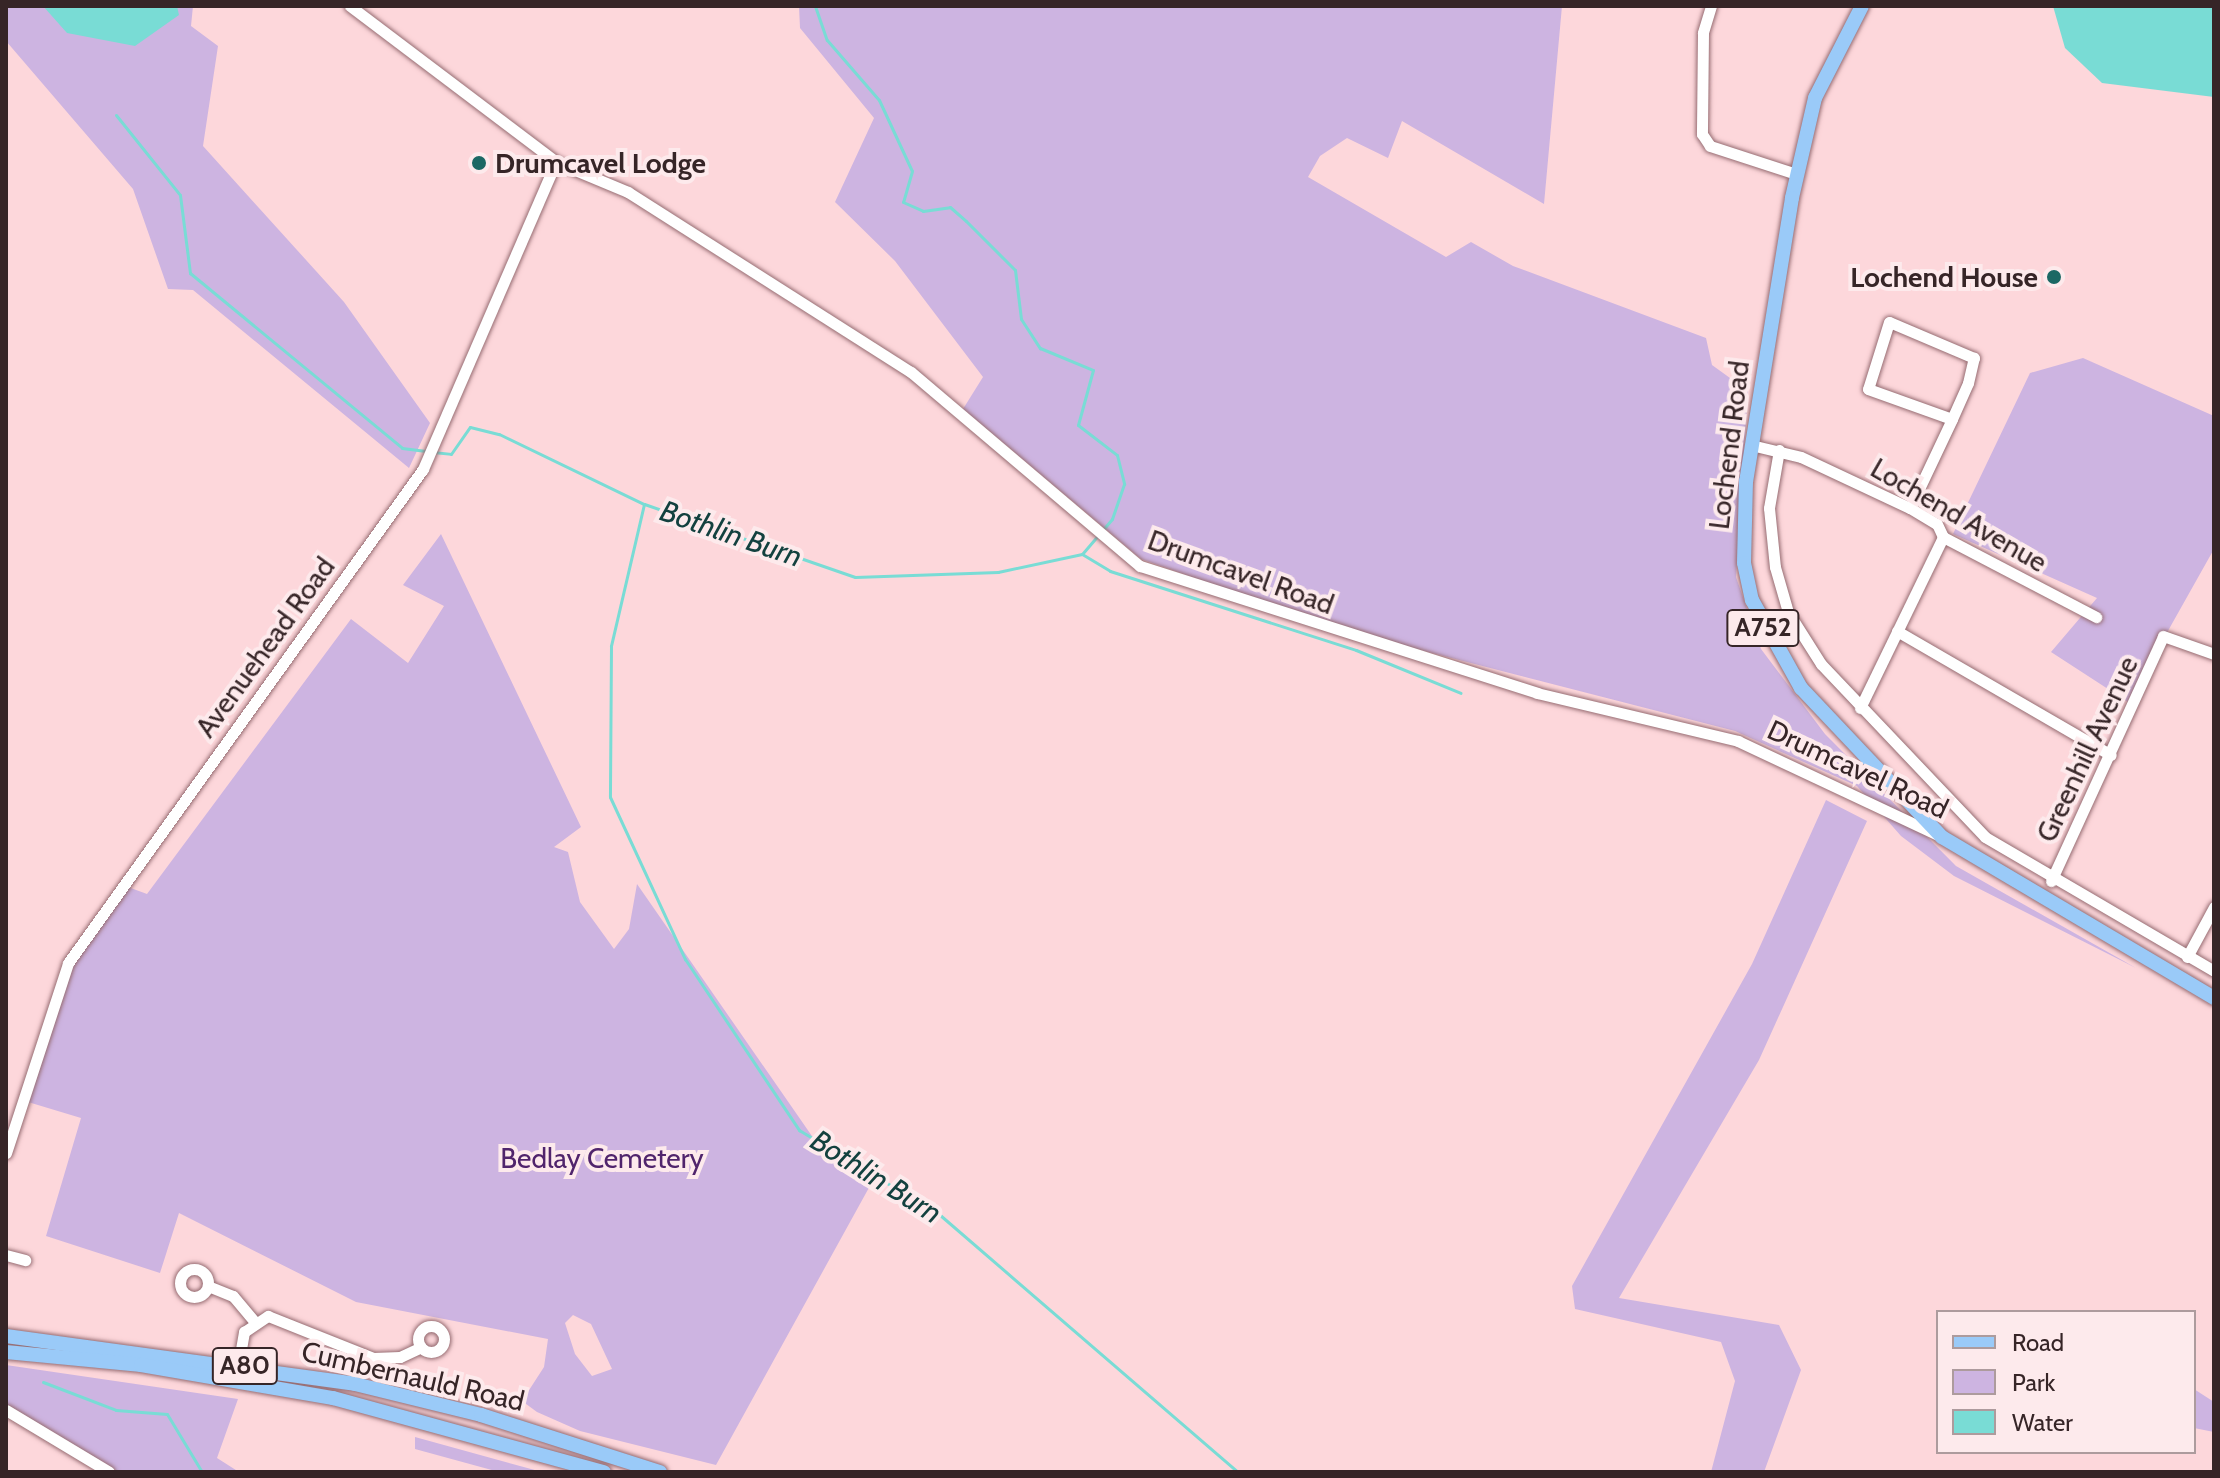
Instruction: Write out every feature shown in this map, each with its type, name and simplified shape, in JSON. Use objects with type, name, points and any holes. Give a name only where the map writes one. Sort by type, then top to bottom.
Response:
[{"type":"main road","name":"Lochend Road","points":[[1862,6],[1815,98],[1796,174],[1751,445],[1744,563],[1765,632],[1801,688],[1942,837]]},
{"type":"main road","name":"Drumcavel Road","points":[[1942,837],[2019,887],[2214,998]]},
{"type":"main road","name":"Cumbernauld Road","points":[[6,1336],[238,1365],[481,1415],[660,1472]]},
{"type":"main road","name":"Cumbernauld Road","points":[[6,1352],[235,1381],[510,1440],[604,1472]]},
{"type":"street","name":"Drumcavel Road","points":[[350,6],[556,162],[628,192],[911,372],[1088,526],[1140,566],[1339,635],[1550,697],[1738,741],[1942,837]]},
{"type":"street","points":[[1711,6],[1703,33],[1702,134],[1710,146],[1796,174]]},
{"type":"street","name":"Avenuehead Road","points":[[6,1153],[68,963],[423,469],[556,162]]},
{"type":"street","points":[[1910,508],[1952,419],[1974,358],[1889,322],[1868,389],[1952,419]]},
{"type":"street","name":"Lochend Avenue","points":[[1751,445],[1779,450],[1910,508],[1937,524],[1943,537],[2096,617]]},
{"type":"street","points":[[1779,450],[1769,508],[1788,612],[1860,708],[1985,837],[2028,869],[2214,971]]},
{"type":"street","points":[[1860,708],[1943,537]]},
{"type":"street","points":[[1897,631],[2111,755]]},
{"type":"street","name":"Greenhill Avenue","points":[[2051,881],[2163,636],[2214,654]]},
{"type":"street","points":[[2019,887],[2028,869]]},
{"type":"street","points":[[2061,911],[2072,892]]},
{"type":"street","points":[[2187,957],[2214,907]]},
{"type":"street","points":[[6,1255],[25,1260]]},
{"type":"street","points":[[208,1286],[233,1296],[254,1321]]},
{"type":"street","points":[[235,1381],[244,1332],[254,1321],[278,1317],[345,1351],[383,1359],[421,1347]]},
{"type":"street","points":[[6,1410],[106,1471]]},
{"type":"green space","points":[[6,6],[193,6],[191,26],[218,46],[203,146],[344,302],[430,423],[409,468],[193,290],[168,289],[133,189],[6,41]]},
{"type":"green space","points":[[799,6],[1562,6],[1544,204],[1402,121],[1388,158],[1347,138],[1320,156],[1308,177],[1446,257],[1471,242],[1513,266],[1706,338],[1712,365],[1748,391],[1736,577],[1761,649],[1825,734],[1956,866],[2136,968],[1954,876],[1901,836],[1857,786],[1735,731],[1343,630],[1141,559],[963,409],[983,377],[895,261],[835,202],[874,118],[800,28]]},
{"type":"green space","points":[[2083,358],[2214,416],[2214,549],[2128,702],[2051,652],[2097,598],[1953,534],[2030,373]]},
{"type":"green space","name":"Bedlay Cemetery","points":[[441,534],[581,827],[554,847],[568,852],[580,902],[614,949],[629,929],[637,884],[814,1139],[871,1184],[716,1465],[580,1431],[537,1412],[522,1401],[544,1367],[548,1339],[356,1302],[179,1213],[160,1273],[46,1236],[81,1118],[28,1102],[71,968],[128,887],[147,894],[351,619],[408,663],[444,606],[403,585]],"holes":[[[573,1315],[591,1324],[612,1369],[592,1376],[575,1354],[565,1323]]]},
{"type":"green space","points":[[1826,800],[1867,821],[1759,1060],[1619,1298],[1779,1325],[1801,1370],[1764,1472],[1711,1472],[1735,1381],[1721,1342],[1575,1309],[1572,1286],[1752,964]]},
{"type":"green space","points":[[6,1365],[238,1399],[217,1458],[239,1472],[119,1472],[6,1404]]},
{"type":"green space","points":[[2196,1390],[2214,1402],[2214,1432],[2196,1428]]},
{"type":"green space","points":[[415,1437],[542,1472],[499,1472],[415,1449]]},
{"type":"water","points":[[43,6],[177,6],[179,15],[135,46],[67,33]]},
{"type":"water","points":[[2053,6],[2214,6],[2214,97],[2102,83],[2065,48]]},
{"type":"waterway","name":"Bothlin Burn","points":[[815,6],[827,40],[879,100],[912,171],[903,202],[923,211],[950,207],[966,221],[1015,270],[1021,319],[1040,348],[1093,370],[1078,425],[1117,455],[1124,484],[1112,519],[1082,554],[998,572],[855,577],[644,504],[611,646],[610,797],[685,959],[799,1130],[940,1215],[1238,1472]]},
{"type":"waterway","points":[[116,115],[180,195],[190,273],[402,448],[426,451]]},
{"type":"waterway","points":[[433,452],[451,454],[470,427],[499,434],[644,504]]},
{"type":"waterway","points":[[1082,554],[1110,571],[1356,650],[1461,693]]},
{"type":"waterway","points":[[43,1382],[116,1410],[167,1414],[202,1472]]},
{"type":"place","name":"Drumcavel Lodge","points":[[479,163]]},
{"type":"place","name":"Lochend House","points":[[2054,277]]}]
